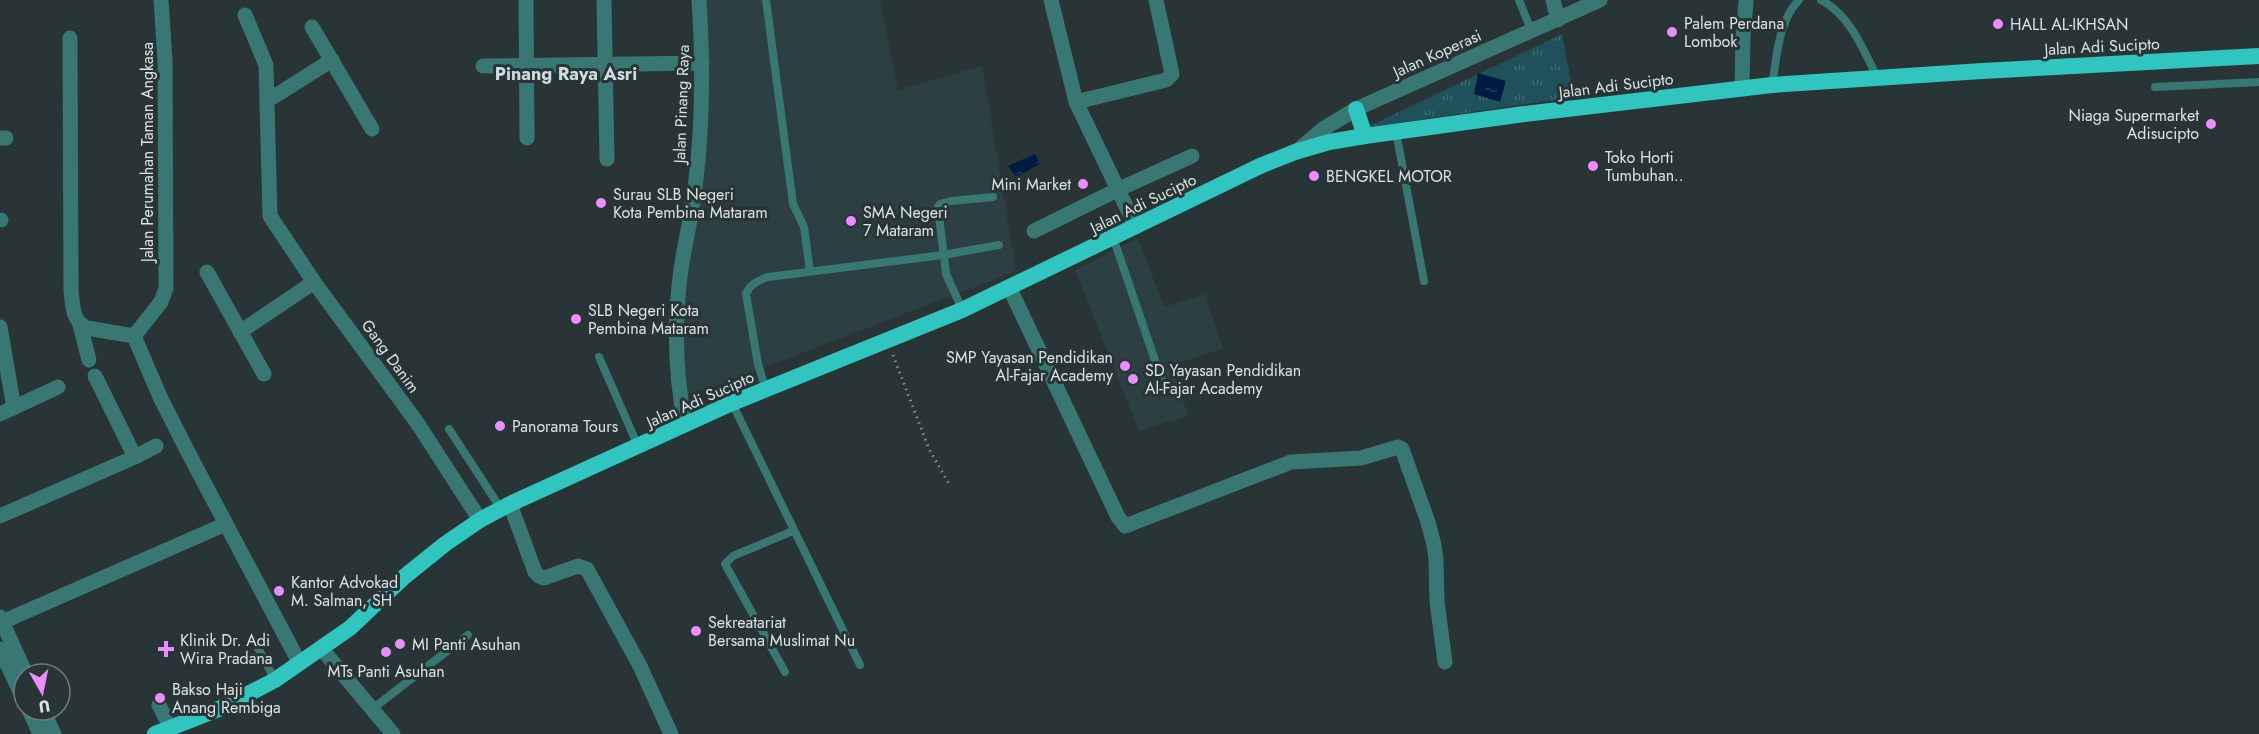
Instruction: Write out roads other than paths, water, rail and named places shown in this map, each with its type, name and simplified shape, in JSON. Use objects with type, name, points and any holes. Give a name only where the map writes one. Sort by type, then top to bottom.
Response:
[{"type":"highway","name":"Jalan Adi Sucipto","points":[[162,719],[221,708],[272,674],[299,662],[321,648],[350,628],[424,560],[473,509],[506,506],[732,403],[764,383],[888,342],[962,310],[1010,289],[1260,166],[1295,152],[1329,142],[1365,136],[1524,114],[1772,85],[1982,68],[2259,56]]},
{"type":"highway","points":[[1356,109],[1365,136]]},
{"type":"street","name":"Jalan Perumahan Taman Angkasa","points":[[134,336],[161,302],[166,288],[165,61],[161,0]]},
{"type":"street","points":[[526,0],[527,138]]},
{"type":"street","points":[[604,0],[607,159]]},
{"type":"street","name":"Jalan Pinang Raya","points":[[686,424],[680,398],[677,327],[681,271],[695,187],[702,63],[699,0]]},
{"type":"street","points":[[1051,0],[1076,102],[1136,227]]},
{"type":"street","points":[[1076,102],[1166,80],[1172,75],[1156,0]]},
{"type":"street","points":[[1553,0],[1558,20]]},
{"type":"street","name":"Jalan Koperasi","points":[[1295,152],[1323,129],[1356,109],[1600,0]]},
{"type":"street","points":[[1742,88],[1746,2]]},
{"type":"street","points":[[245,15],[266,65],[267,101]]},
{"type":"street","points":[[312,27],[372,129]]},
{"type":"street","points":[[70,38],[71,291],[75,318],[80,325],[89,360]]},
{"type":"street","points":[[267,101],[332,60]]},
{"type":"street","points":[[483,66],[702,63]]},
{"type":"street","name":"Gang Danim","points":[[267,101],[270,216],[418,424],[473,509]]},
{"type":"street","points":[[1034,231],[1122,200],[1192,156]]},
{"type":"street","points":[[207,272],[264,374]]},
{"type":"street","points":[[240,332],[315,282]]},
{"type":"street","points":[[1010,289],[1118,517],[1125,526],[1283,465],[1300,461],[1360,458],[1398,447],[1402,449],[1434,545],[1437,602],[1445,662]]},
{"type":"street","points":[[80,325],[134,336],[179,435],[299,662]]},
{"type":"street","points":[[0,327],[7,411],[58,387]]},
{"type":"street","points":[[95,376],[135,457]]},
{"type":"street","points":[[0,516],[156,446]]},
{"type":"street","points":[[506,506],[535,572],[539,576],[544,578],[578,566],[584,566],[587,569],[640,666],[671,734]]},
{"type":"street","points":[[20,662],[1,621],[219,527]]},
{"type":"street","points":[[321,648],[393,734]]},
{"type":"street","points":[[0,649],[12,674]]},
{"type":"lane","points":[[766,0],[793,204],[804,227],[810,271]]},
{"type":"lane","points":[[1519,0],[1531,30]]},
{"type":"lane","points":[[1772,85],[1780,38],[1791,8],[1799,0]]},
{"type":"lane","points":[[1821,0],[1835,7],[1856,36],[1877,77]]},
{"type":"lane","points":[[2155,87],[2259,82]]},
{"type":"lane","points":[[1396,132],[1424,281]]},
{"type":"lane","points":[[962,310],[949,283],[943,255],[938,213],[940,204],[993,197]]},
{"type":"lane","points":[[1113,237],[1163,384]]},
{"type":"lane","points":[[764,383],[758,364],[746,294],[748,288],[758,280],[810,271],[943,255],[999,245]]},
{"type":"lane","points":[[599,357],[638,446]]},
{"type":"lane","points":[[732,403],[860,665]]},
{"type":"lane","points":[[449,429],[506,506]]},
{"type":"lane","points":[[784,672],[725,564],[733,556],[793,531]]},
{"type":"lane","points":[[371,710],[468,635]]},
{"type":"lane","points":[[258,648],[272,674]]},
{"type":"water","points":[[1478,73],[1506,81],[1500,102],[1474,94]]},
{"type":"water","points":[[1035,154],[1040,164],[1016,177],[1008,166]]},
{"type":"place","name":"HALL AL-IKHSAN","points":[[1998,24]]},
{"type":"place","name":"Palem Perdana Lombok","points":[[1672,32]]},
{"type":"place","name":"Niaga Supermarket Adisucipto","points":[[2211,124]]},
{"type":"place","name":"Toko Horti Tumbuhan..","points":[[1593,166]]},
{"type":"place","name":"BENGKEL MOTOR","points":[[1314,176]]},
{"type":"place","name":"Mini Market","points":[[1083,184]]},
{"type":"place","name":"Surau SLB Negeri Kota Pembina Mataram","points":[[601,203]]},
{"type":"place","name":"SMA Negeri 7 Mataram","points":[[851,221]]},
{"type":"place","name":"SLB Negeri Kota Pembina Mataram","points":[[576,319]]},
{"type":"place","name":"SMP Yayasan Pendidikan Al-Fajar Academy","points":[[1125,366]]},
{"type":"place","name":"SD Yayasan Pendidikan Al-Fajar Academy","points":[[1133,379]]},
{"type":"place","name":"Panorama Tours","points":[[500,426]]},
{"type":"place","name":"Kantor Advokad M. Salman, SH","points":[[279,591]]},
{"type":"place","name":"Sekreatariat Bersama Muslimat Nu","points":[[696,631]]},
{"type":"place","name":"MI Panti Asuhan","points":[[400,644]]},
{"type":"place","name":"Klinik Dr. Adi Wira Pradana","points":[[166,649]]},
{"type":"place","name":"MTs Panti Asuhan","points":[[386,652]]},
{"type":"place","name":"Bakso Haji Anang Rembiga","points":[[160,698]]},
{"type":"district","name":"Pinang Raya Asri","points":[[566,74]]}]
